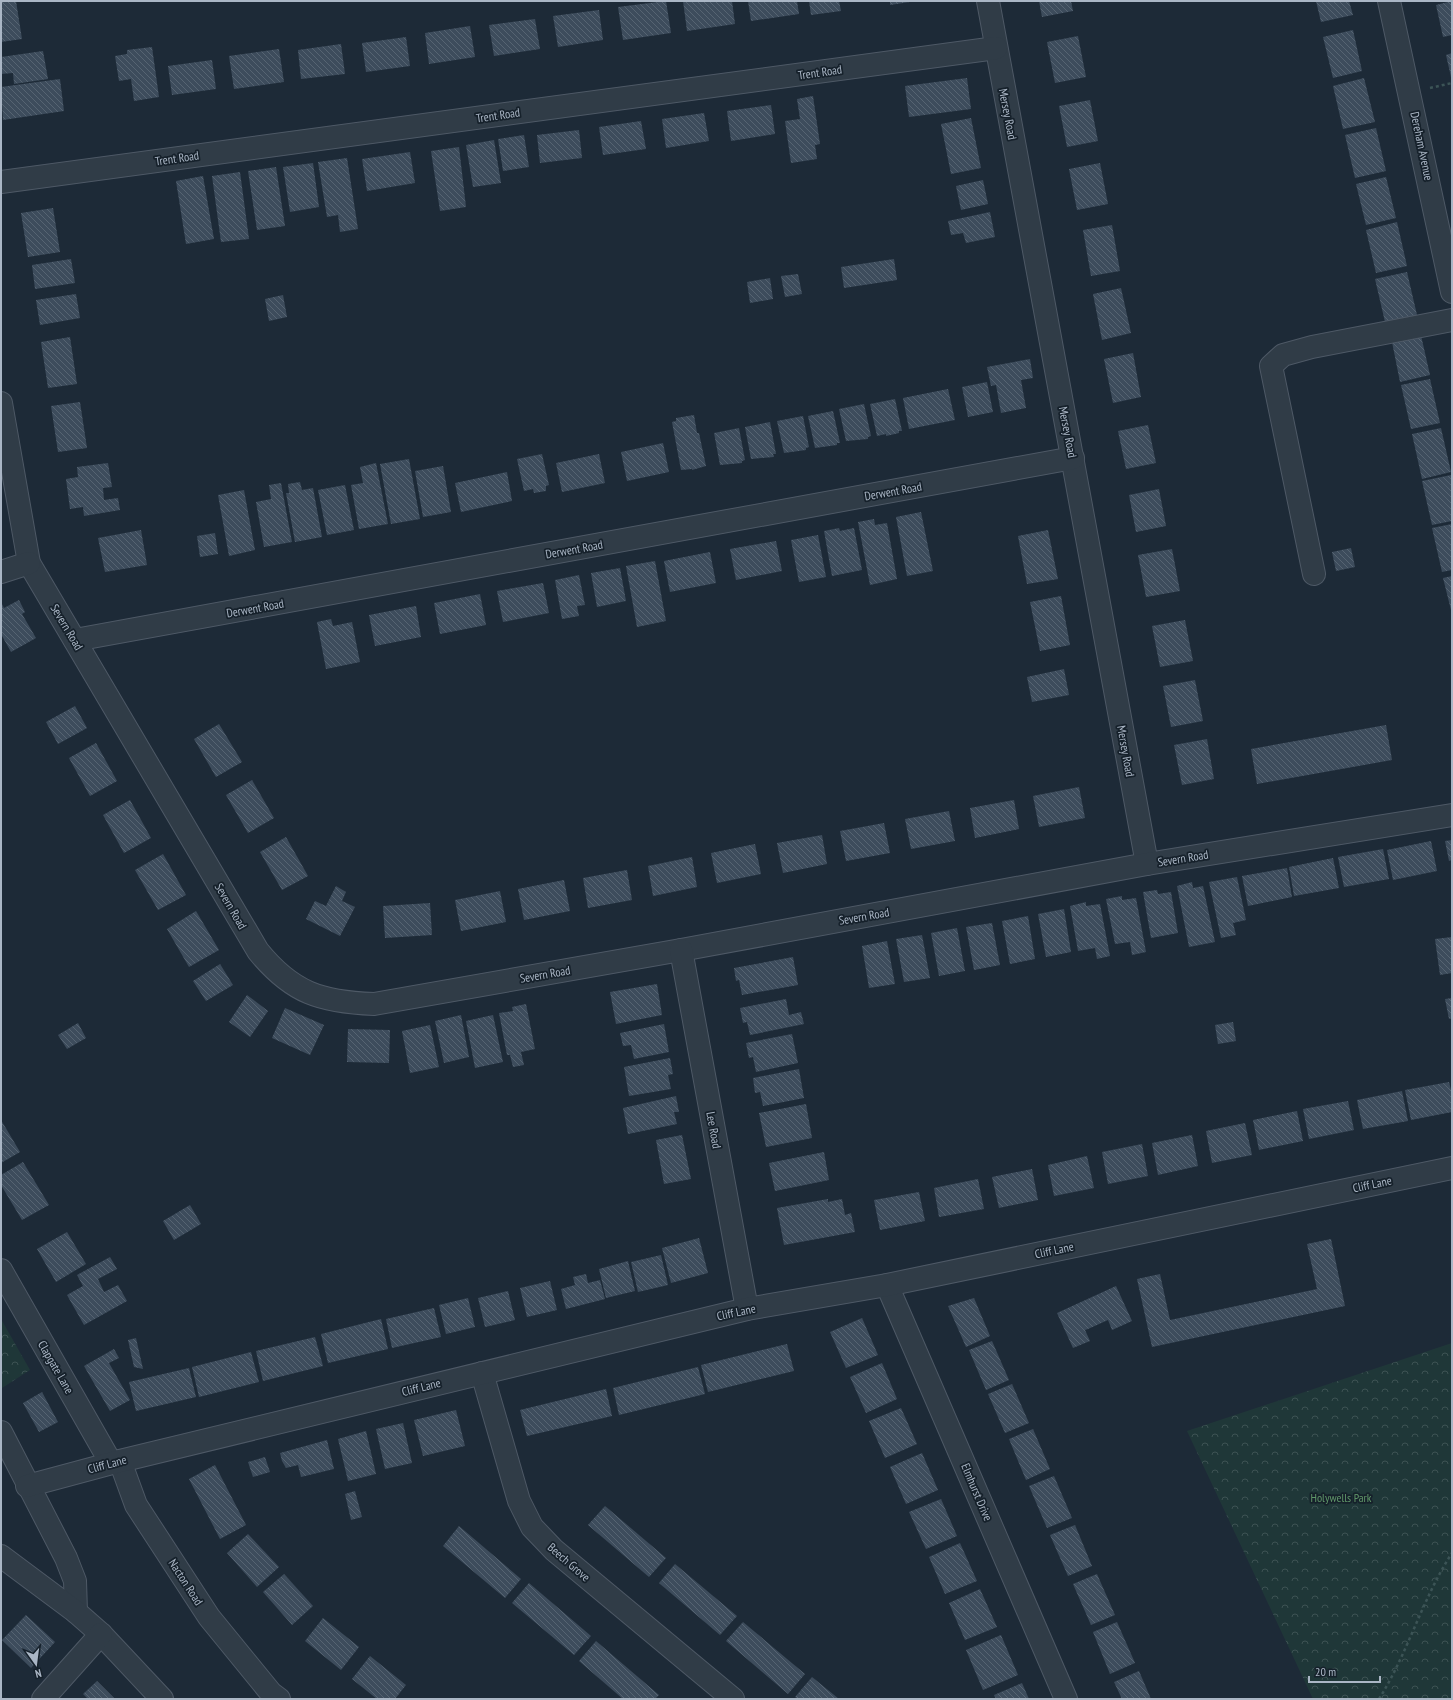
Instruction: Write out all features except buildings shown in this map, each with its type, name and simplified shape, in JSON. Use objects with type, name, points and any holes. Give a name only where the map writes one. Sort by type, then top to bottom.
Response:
[{"type":"street","name":"Mersey Road","points":[[988,1],[1147,864]]},
{"type":"street","name":"Dereham Avenue","points":[[1389,1],[1452,292]]},
{"type":"street","name":"Trent Road","points":[[1,182],[996,48]]},
{"type":"street","points":[[1314,574],[1271,366],[1283,355],[1312,347],[1452,320]]},
{"type":"street","name":"Severn Road","points":[[1,403],[29,563],[258,951],[273,969],[292,985],[318,996],[344,1003],[374,1004],[681,950],[1147,864],[1452,815]]},
{"type":"street","name":"Derwent Road","points":[[75,640],[1073,458]]},
{"type":"street","points":[[1,572],[29,563]]},
{"type":"street","name":"Lee Road","points":[[681,950],[747,1309]]},
{"type":"street","name":"Cliff Lane","points":[[27,1486],[115,1462],[747,1309],[887,1285],[1452,1168]]},
{"type":"street","name":"Clapgate Lane","points":[[1,1270],[115,1462]]},
{"type":"street","name":"Elmhurst Drive","points":[[887,1285],[1066,1699]]},
{"type":"street","name":"Beech Grove","points":[[482,1373],[519,1501],[532,1527],[554,1550],[733,1699]]},
{"type":"street","points":[[1,1432],[27,1486],[66,1558],[75,1581],[76,1612]]},
{"type":"street","name":"Nacton Road","points":[[115,1462],[136,1505],[210,1617],[272,1697]]},
{"type":"street","points":[[1,1556],[76,1612],[101,1634],[162,1699]]},
{"type":"street","points":[[43,1699],[101,1634]]},
{"type":"path","points":[[1379,1699],[1390,1682],[1428,1596],[1452,1553]]},
{"type":"green space","points":[[1,1319],[30,1370],[2,1388],[1,1386]]},
{"type":"green space","name":"Holywells Park","points":[[1452,1343],[1452,1699],[1313,1699],[1187,1431]]}]
